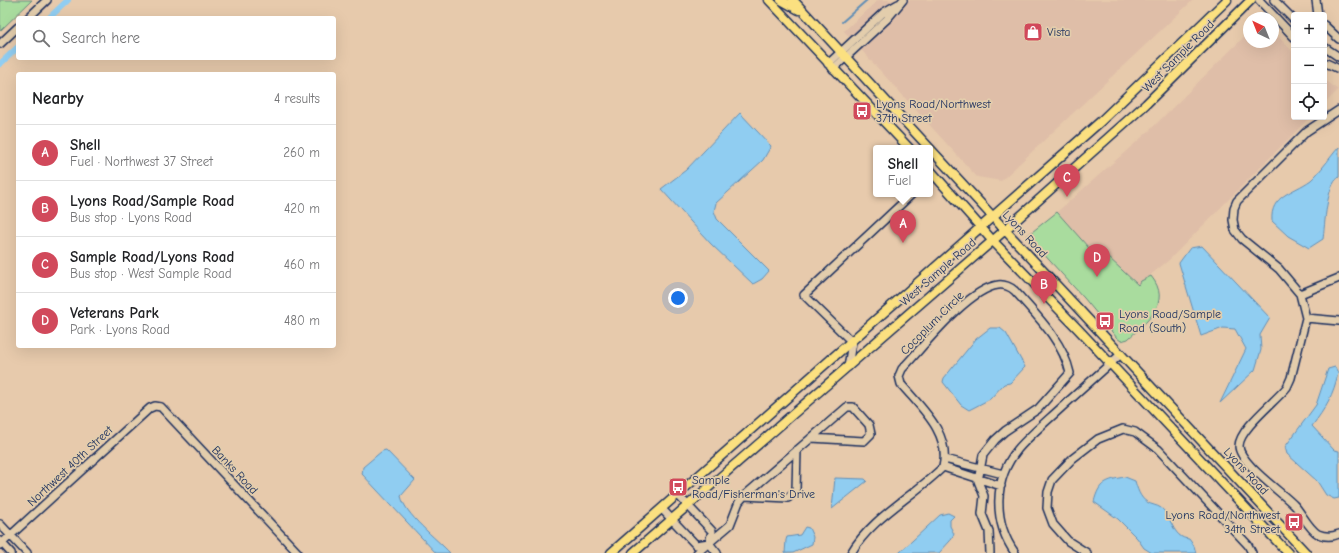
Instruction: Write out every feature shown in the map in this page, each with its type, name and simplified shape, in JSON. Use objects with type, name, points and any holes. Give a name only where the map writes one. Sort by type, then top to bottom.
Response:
[{"type":"main road","points":[[769,0],[906,145]]},
{"type":"main road","points":[[781,0],[805,13]]},
{"type":"main road","name":"Lyons Road","points":[[793,0],[927,145]]},
{"type":"main road","name":"West Sample Road","points":[[611,553],[852,342],[980,226],[993,217],[1153,73],[1227,0]]},
{"type":"main road","name":"West Sample Road","points":[[633,553],[1005,230],[1146,104],[1251,0]]},
{"type":"main road","name":"Lyons Road","points":[[933,151],[1306,553]]},
{"type":"main road","points":[[933,176],[1288,553]]},
{"type":"street","points":[[30,16],[47,0]]},
{"type":"street","points":[[1259,0],[1291,34]]},
{"type":"street","points":[[1274,0],[1291,17]]},
{"type":"street","points":[[1316,0],[1318,12]]},
{"type":"street","points":[[831,66],[884,12],[902,1]]},
{"type":"street","points":[[1327,28],[1339,39]]},
{"type":"street","points":[[0,44],[16,29]]},
{"type":"street","points":[[1327,50],[1339,57]]},
{"type":"street","points":[[1327,63],[1339,69]]},
{"type":"street","points":[[1339,110],[1307,131],[1237,201],[1234,208],[1233,220],[1235,230],[1242,239],[1279,269],[1300,294],[1306,318],[1291,378],[1287,387],[1245,431],[1240,439],[1240,453],[1268,483],[1294,505],[1317,533],[1328,537],[1339,534]]},
{"type":"street","points":[[848,367],[852,342],[804,295],[909,197]]},
{"type":"street","points":[[1300,294],[1339,278]]},
{"type":"street","name":"Cocoplum Circle","points":[[942,468],[945,459],[944,446],[936,425],[901,384],[899,376],[902,369],[964,303],[991,287],[1000,285],[1011,288],[1045,325],[1067,359],[1070,373],[1038,410],[995,440],[983,455],[978,478],[984,496],[982,514],[989,531],[990,553]]},
{"type":"street","points":[[1306,318],[1339,321]]},
{"type":"street","points":[[1015,553],[1004,532],[999,515],[1003,474],[1018,449],[1121,354]]},
{"type":"street","name":"Northwest 40th Street","points":[[1,543],[150,408],[155,406]]},
{"type":"street","name":"Banks Road","points":[[155,406],[161,407],[298,553]]},
{"type":"street","points":[[697,553],[730,525],[739,502],[744,496],[797,450],[847,407],[853,407],[869,425],[871,434],[864,441],[811,438]]},
{"type":"street","points":[[1087,553],[1068,541],[1053,524],[1048,508],[1048,492],[1052,480],[1072,459],[1098,439],[1123,429],[1135,432],[1158,449],[1248,545],[1252,553]]},
{"type":"street","points":[[744,496],[788,498],[796,490],[797,450]]},
{"type":"street","points":[[945,459],[1003,474]]},
{"type":"street","points":[[851,553],[858,541],[870,528],[942,468],[1001,486]]},
{"type":"street","points":[[678,495],[712,531],[709,543]]},
{"type":"street","points":[[662,509],[696,545],[709,543]]},
{"type":"street","points":[[0,524],[27,553]]},
{"type":"street","points":[[1,543],[11,553]]},
{"type":"street","points":[[709,543],[717,553]]},
{"type":"shaded area","points":[[878,0],[1193,0],[1001,181],[977,177],[844,31]]},
{"type":"shaded area","points":[[1279,37],[1291,50],[1291,120],[1307,120],[1169,260],[1138,285],[1107,256],[1096,256],[1057,212],[1149,131],[1243,38],[1243,48],[1279,48]]},
{"type":"shaded area","points":[[1327,81],[1338,90],[1327,101]]},
{"type":"green space","points":[[0,0],[32,0],[0,31]]},
{"type":"green space","points":[[1057,212],[1096,256],[1107,256],[1138,285],[1141,281],[1151,276],[1157,286],[1159,295],[1158,303],[1154,311],[1149,319],[1128,339],[1121,341],[1117,338],[1084,298],[1027,236]]},
{"type":"water","points":[[740,113],[771,146],[763,160],[716,203],[714,211],[717,219],[769,271],[762,279],[753,284],[711,244],[661,189],[686,170]]},
{"type":"water","points":[[1339,147],[1339,177],[1331,188],[1323,239],[1309,248],[1288,236],[1272,221],[1272,212],[1279,200],[1311,180]]},
{"type":"water","points":[[1202,246],[1270,318],[1260,335],[1261,350],[1255,370],[1220,403],[1246,349],[1235,329],[1223,328],[1201,336],[1179,263],[1190,248]]},
{"type":"water","points":[[990,328],[1000,328],[1006,333],[1025,367],[1010,383],[1004,384],[990,399],[969,410],[961,405],[943,382],[944,378],[976,339]]},
{"type":"water","points":[[1335,367],[1338,373],[1331,395],[1321,414],[1312,426],[1334,450],[1339,451],[1339,498],[1334,499],[1326,495],[1317,481],[1287,454],[1285,447],[1316,405],[1328,369]]},
{"type":"water","points":[[386,450],[415,480],[401,496],[408,511],[450,553],[436,553],[362,474],[363,467],[382,451]]},
{"type":"water","points":[[1125,477],[1135,481],[1142,498],[1165,512],[1179,535],[1183,538],[1189,539],[1194,546],[1196,553],[1152,553],[1144,548],[1137,538],[1118,519],[1094,502],[1098,490],[1104,483],[1113,479]]},
{"type":"water","points":[[835,478],[865,479],[867,481],[832,509]]},
{"type":"water","points":[[948,513],[954,516],[950,520],[950,526],[954,534],[939,553],[899,553],[940,515]]},
{"type":"water","points":[[805,527],[809,528],[813,537],[812,544],[793,553],[785,553],[787,537],[800,535]]},
{"type":"waterway","points":[[51,16],[68,0]]},
{"type":"waterway","points":[[842,22],[867,0]]},
{"type":"waterway","points":[[0,64],[16,49]]},
{"type":"place","name":"Vista","points":[[1033,32]]},
{"type":"place","name":"Lyons Road/Northwest 37th Street","points":[[862,111]]},
{"type":"place","name":"Sample Road/Lyons Road","points":[[1067,197]]},
{"type":"place","name":"Shell","points":[[903,243]]},
{"type":"place","name":"Veterans Park","points":[[1097,277]]},
{"type":"place","name":"Lyons Road/Sample Road","points":[[1044,304]]},
{"type":"place","name":"Lyons Road/Sample Road (South)","points":[[1105,321]]},
{"type":"place","name":"Sample Road/Fisherman's Drive","points":[[678,487]]},
{"type":"place","name":"Lyons Road/Northwest 34th Street","points":[[1294,522]]}]
